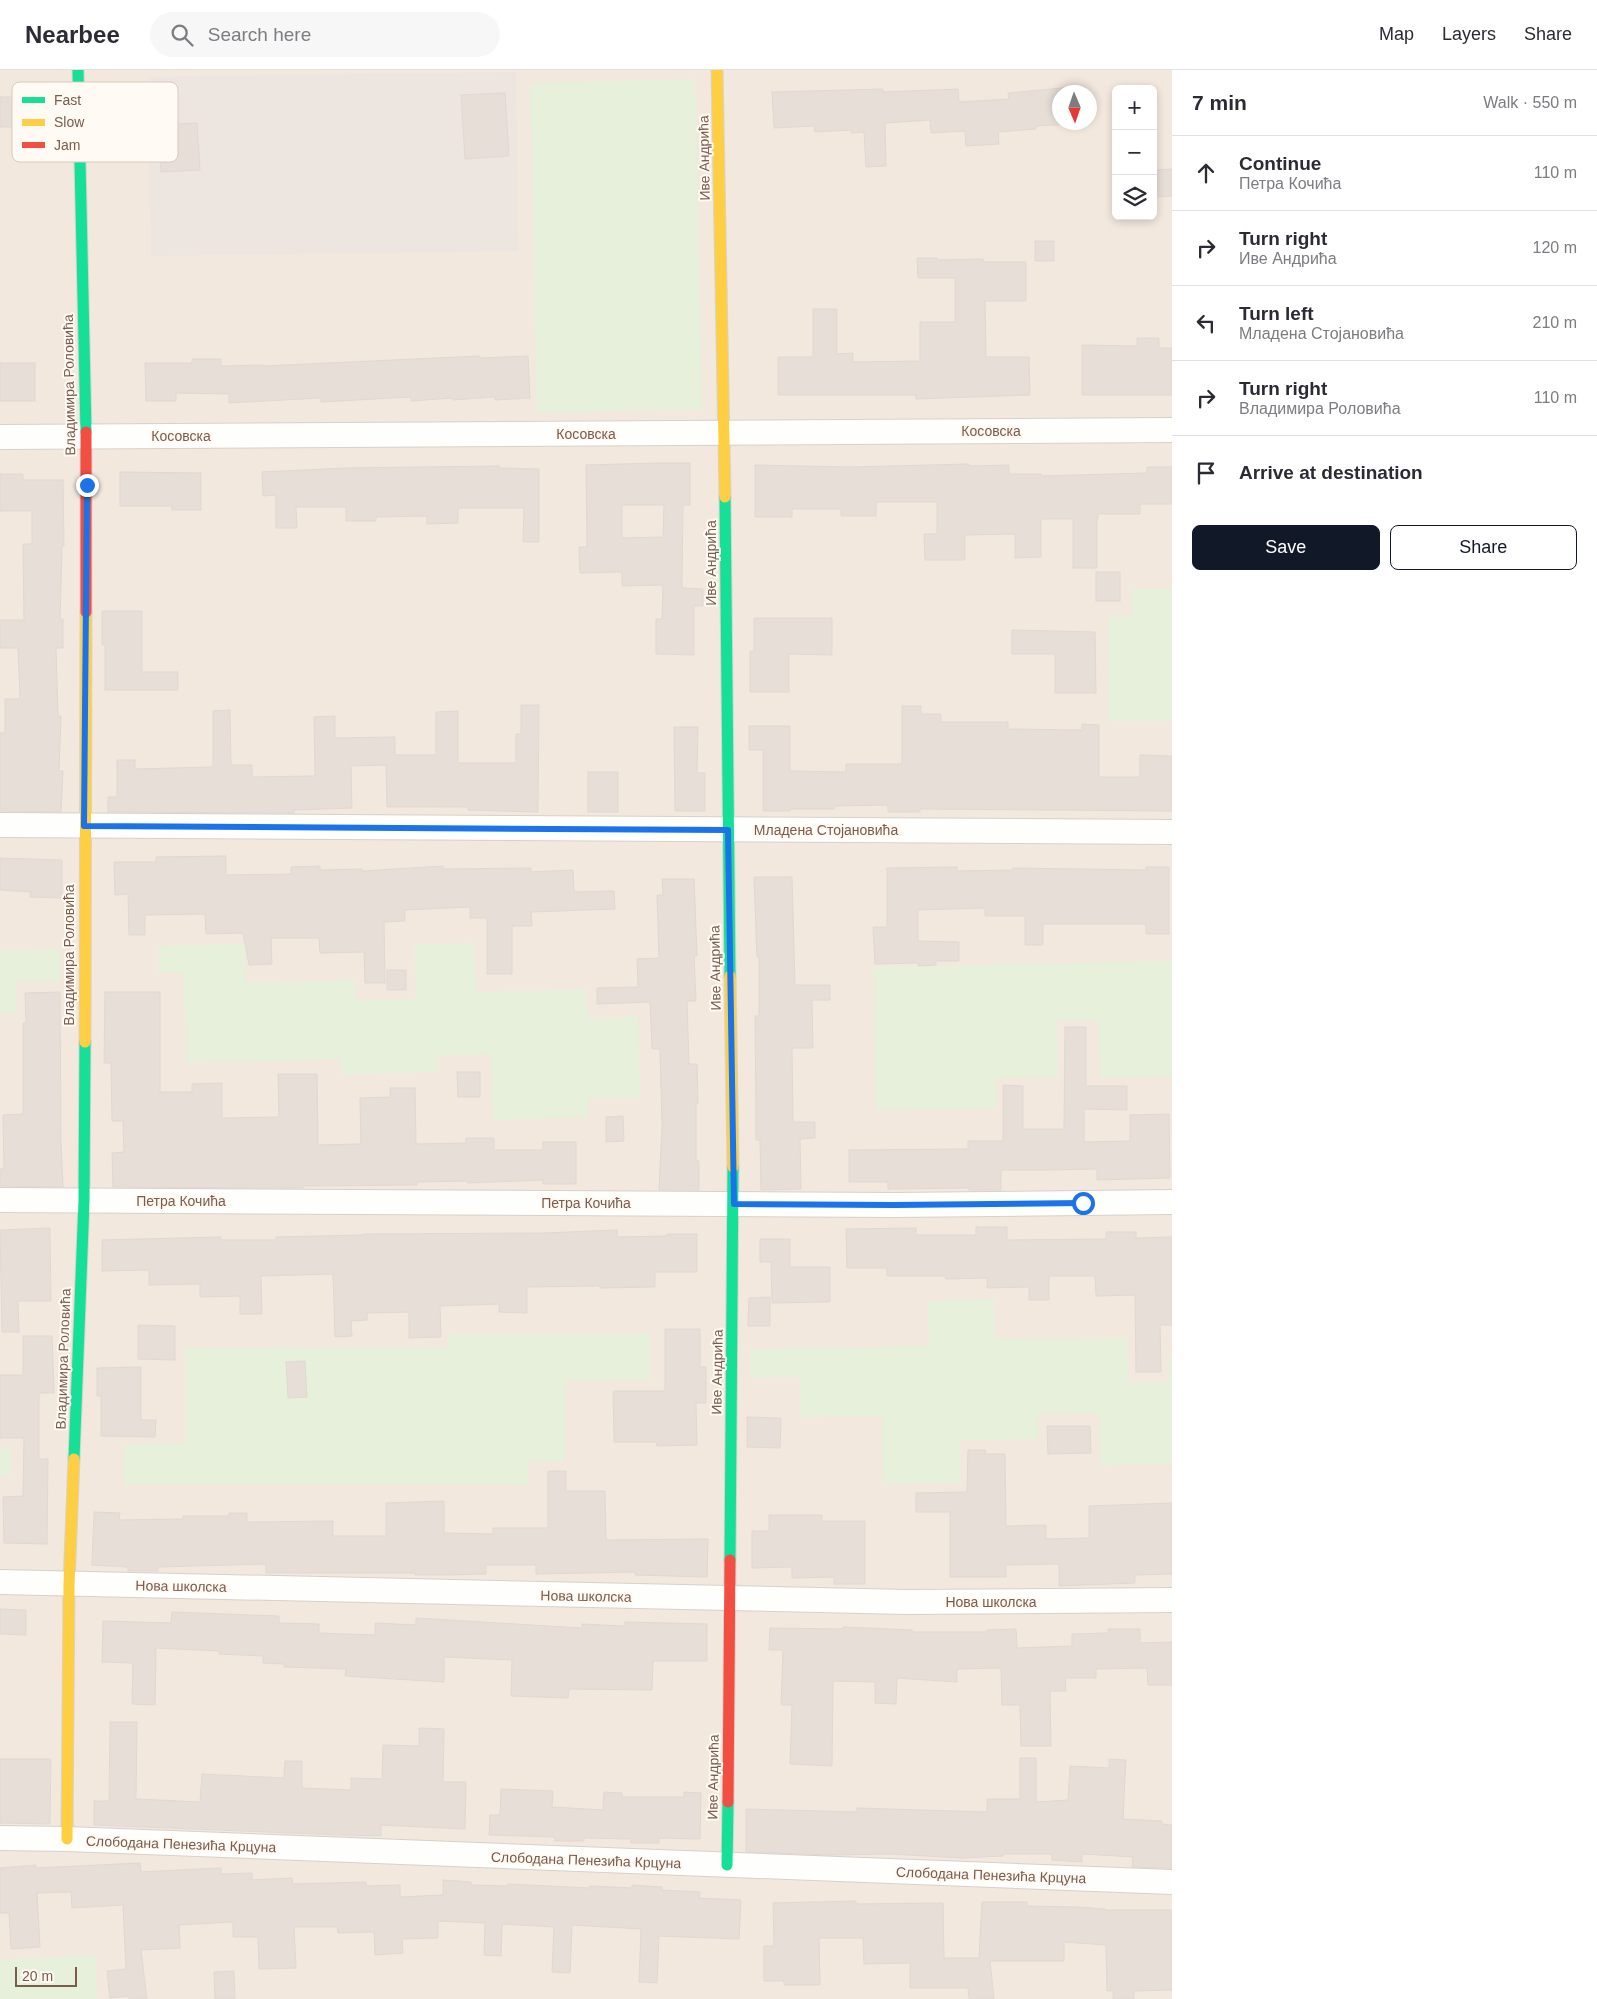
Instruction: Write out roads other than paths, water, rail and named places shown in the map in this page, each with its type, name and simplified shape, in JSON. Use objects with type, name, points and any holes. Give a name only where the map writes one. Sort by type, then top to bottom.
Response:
[{"type":"street","name":"Иве Андрића","points":[[717,70],[725,433],[728,830],[734,1204],[727,1865]]},
{"type":"street","name":"Владимира Роловића","points":[[67,1839],[68,1584],[84,1201],[84,826],[87,485],[80,162]]},
{"type":"street","name":"Косовска","points":[[0,437],[1172,430]]},
{"type":"street","name":"Младена Стојановића","points":[[0,825],[1172,832]]},
{"type":"street","name":"Петра Кочића","points":[[0,1200],[894,1205],[1172,1202]]},
{"type":"street","name":"Нова школска","points":[[0,1582],[907,1602],[1172,1600]]},
{"type":"street","name":"Слободана Пенезића Крцуна","points":[[0,1838],[67,1839],[1172,1882]]}]
